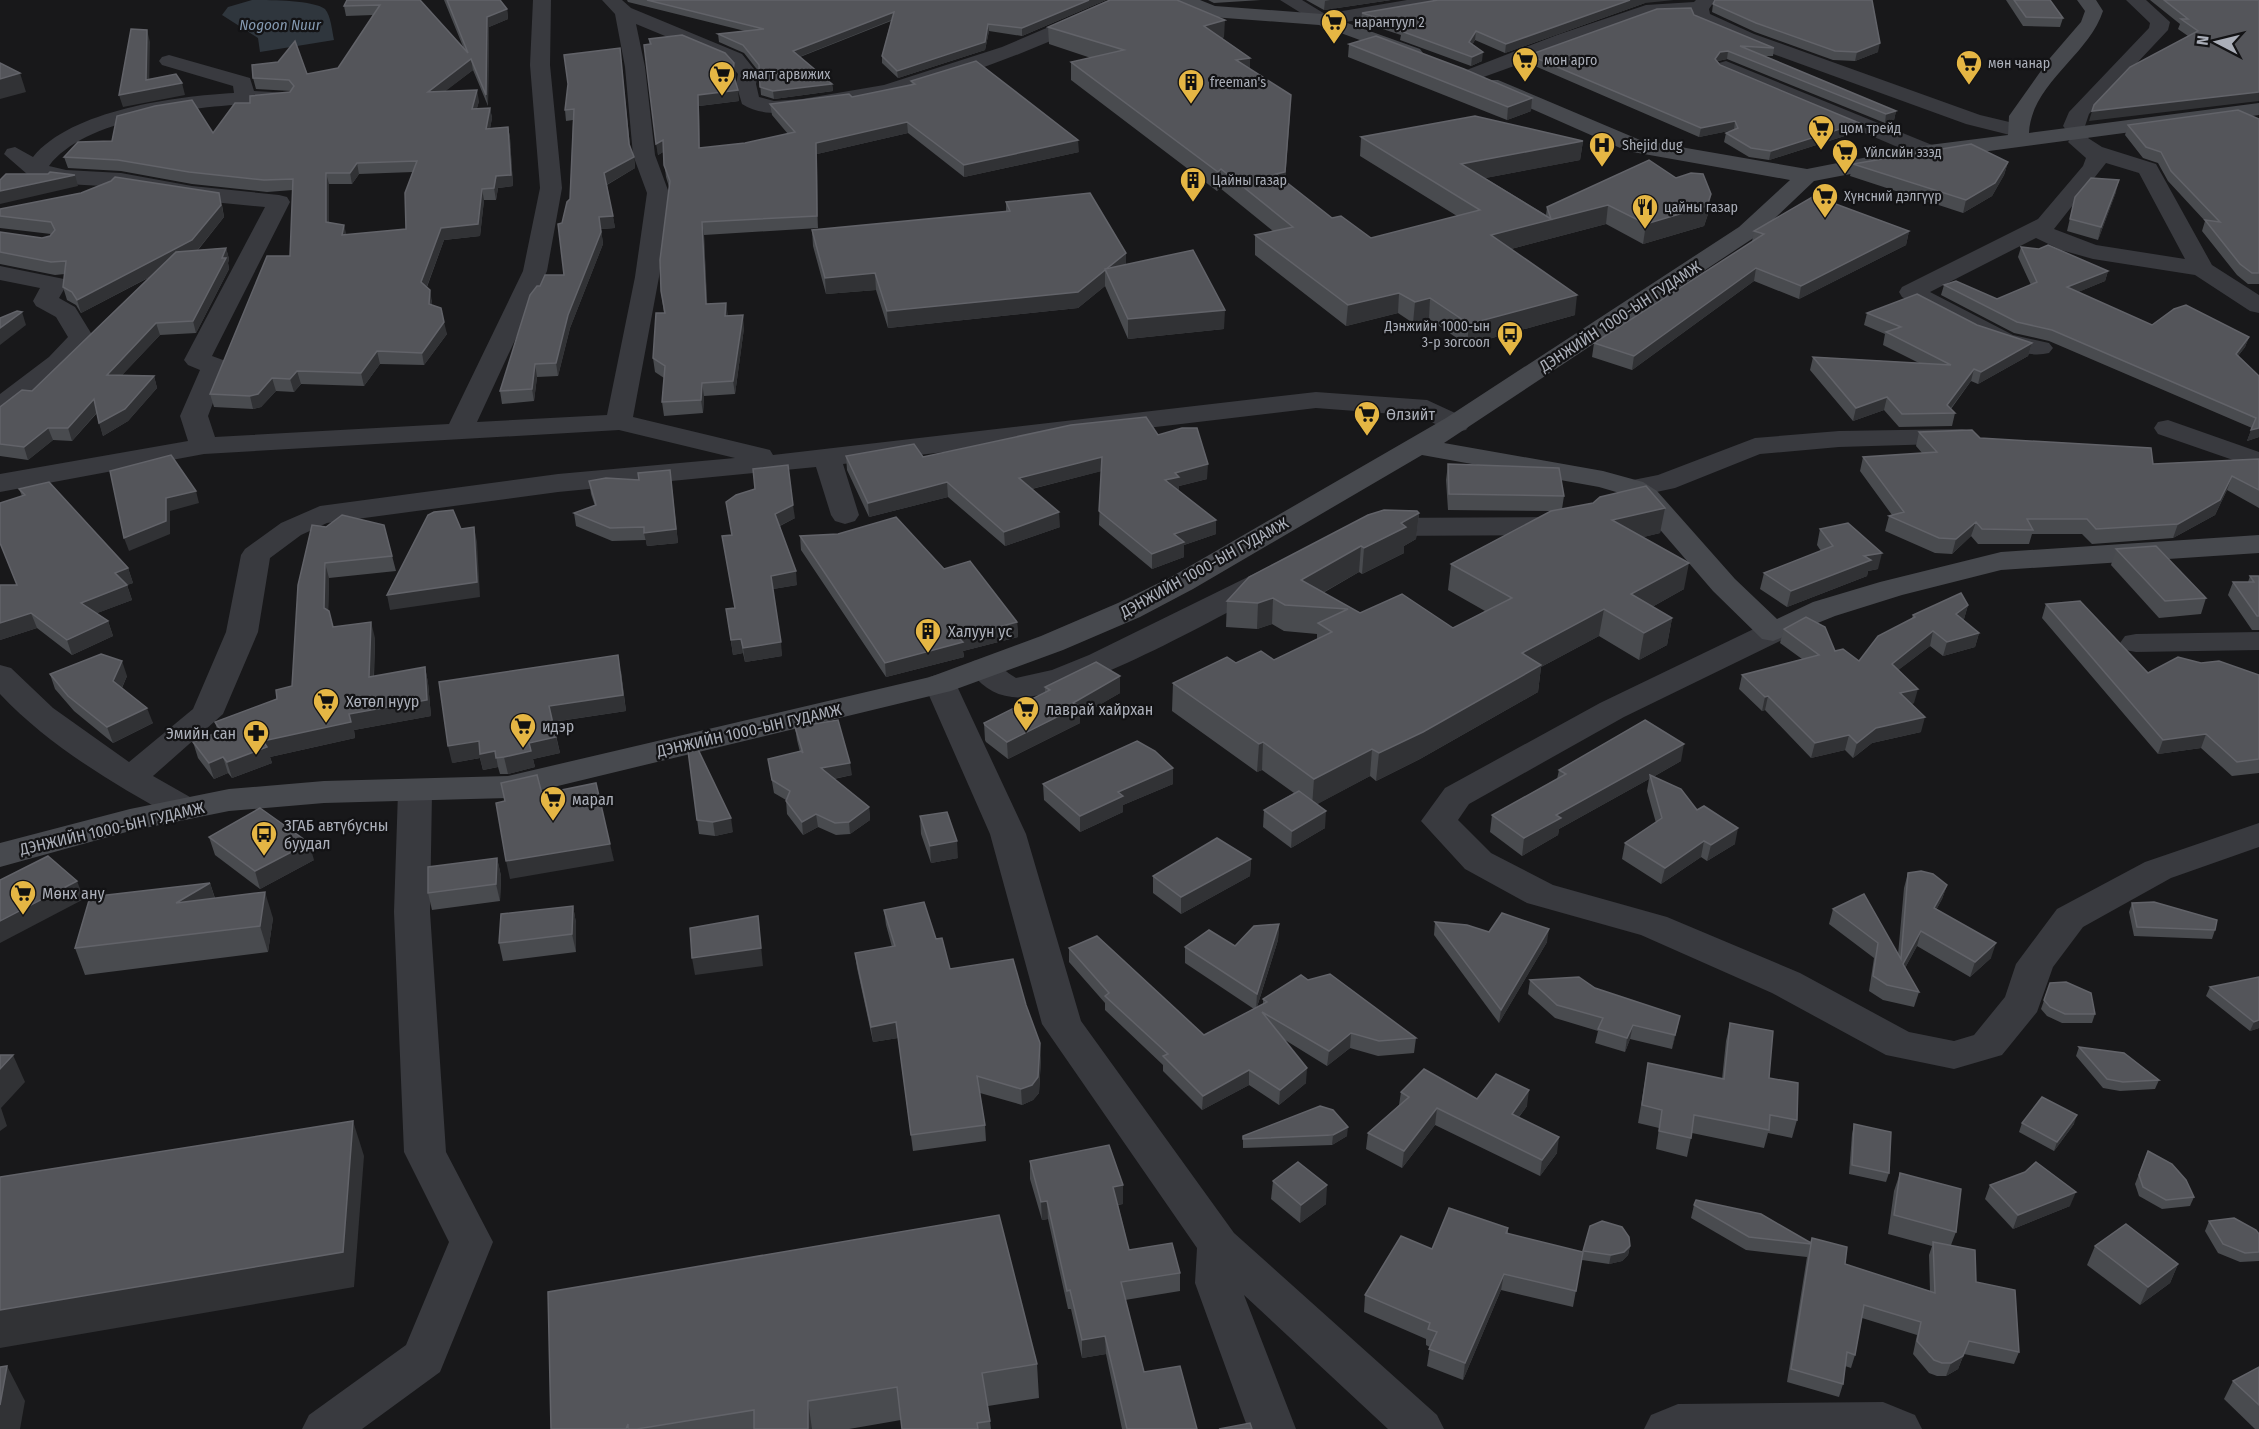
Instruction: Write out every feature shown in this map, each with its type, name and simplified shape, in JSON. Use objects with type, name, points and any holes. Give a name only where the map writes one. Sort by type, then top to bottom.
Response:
[{"type":"main road","points":[[1183,0],[1212,11],[1322,21],[1428,59]]},
{"type":"main road","points":[[2018,136],[2019,116],[2091,23],[2094,11],[2086,0]]},
{"type":"main road","points":[[1450,67],[1635,146],[1807,176],[2018,136],[2081,140],[2251,114]]},
{"type":"main road","name":"ДЭНЖИЙН 1000-ЫН ГУДАМЖ","points":[[0,855],[185,809],[261,796],[508,787],[940,684],[1052,643],[1129,610],[1182,583],[1456,424],[1747,232],[1807,176]]},
{"type":"main road","points":[[1416,447],[1603,479],[1633,488],[1647,497],[1724,585],[1773,632],[1824,609],[1891,588],[2001,561],[2259,544]]},
{"type":"street","points":[[460,430],[535,272],[551,188],[540,65],[542,0]]},
{"type":"street","points":[[617,6],[735,58],[748,74],[746,84],[749,100],[757,106],[775,107],[876,95],[1036,42],[1127,0]]},
{"type":"street","points":[[1288,0],[1322,21],[1440,0]]},
{"type":"street","points":[[2040,348],[2005,341],[1911,292],[2046,224],[2093,168],[2097,158],[2081,140],[2074,126],[2079,112],[2158,30],[2160,22],[2135,0]]},
{"type":"street","points":[[1471,75],[1564,39],[1653,9],[1702,4],[1701,17],[1747,38],[2018,136]]},
{"type":"street","points":[[617,6],[635,68],[644,155],[658,193],[647,277],[619,422]]},
{"type":"street","points":[[169,62],[243,82],[245,97]]},
{"type":"street","points":[[1726,67],[1929,152]]},
{"type":"street","points":[[35,170],[55,146],[103,123],[147,113],[245,97],[284,98]]},
{"type":"street","points":[[2081,140],[2152,173],[2202,269]]},
{"type":"street","points":[[15,154],[35,170],[66,177],[121,180],[192,193],[279,202],[197,360],[214,366],[194,416],[204,446]]},
{"type":"street","points":[[65,200],[121,180]]},
{"type":"street","points":[[2036,230],[2069,245],[2093,252],[2202,269],[2254,300]]},
{"type":"street","points":[[0,273],[55,284],[36,306],[66,312],[81,338],[58,362],[0,407]]},
{"type":"street","points":[[130,778],[207,714],[242,632],[256,555],[291,529],[320,515],[363,507],[546,484],[827,458],[1316,400],[1427,408],[1456,424]]},
{"type":"street","points":[[0,483],[204,446],[619,422],[788,462]]},
{"type":"street","points":[[2168,429],[2259,461]]},
{"type":"street","points":[[1633,488],[1665,482],[1755,446],[1839,439],[1965,436]]},
{"type":"street","points":[[827,458],[845,515]]},
{"type":"street","points":[[1343,538],[1381,525],[1551,526],[1579,521]]},
{"type":"street","points":[[984,668],[1002,684],[1016,689],[1071,676],[1294,564]]},
{"type":"street","points":[[1773,632],[1612,710],[1457,796],[1439,822],[1478,861],[1540,894],[1654,926],[1786,983],[1900,1045],[1954,1055],[1988,1045],[2023,1002],[2035,964],[2070,918],[2158,870],[2259,834]]},
{"type":"street","points":[[2136,642],[2259,641]]},
{"type":"street","points":[[0,675],[54,729],[104,764],[185,809]]},
{"type":"street","points":[[940,684],[1008,834],[1062,1024],[1219,1245],[1420,1429]]},
{"type":"street","points":[[326,1429],[424,1358],[471,1242],[425,1152],[412,912],[415,792]]},
{"type":"street","points":[[1219,1245],[1217,1283],[1272,1429]]},
{"type":"street","points":[[1668,1429],[1678,1424],[1871,1422],[1883,1422],[1898,1429]]},
{"type":"water","name":"Nogoon Nuur","points":[[252,0],[290,1],[319,6],[325,9],[329,16],[334,40],[260,52],[258,38],[222,15],[228,7]]},
{"type":"building","points":[[347,0],[420,0],[468,53],[447,0],[500,0],[507,9],[487,17],[486,95],[471,59],[428,92],[477,90],[472,109],[490,108],[486,129],[508,127],[511,175],[496,176],[494,188],[482,189],[478,224],[441,228],[421,282],[430,290],[429,304],[441,308],[444,322],[422,353],[377,351],[361,373],[297,371],[290,379],[272,378],[258,394],[250,396],[210,394],[267,256],[290,256],[293,179],[264,180],[189,172],[118,160],[64,157],[78,142],[112,141],[117,116],[155,106],[192,100],[213,133],[235,103],[250,103],[250,96],[290,92],[294,86],[289,80],[253,78],[252,65],[278,62],[295,41],[307,74],[338,68],[380,5],[344,6]],"holes":[[[417,161],[405,193],[406,229],[342,235],[344,225],[326,222],[326,173],[350,173],[357,163]]]},
{"type":"building","points":[[647,0],[1089,0],[1022,28],[988,24],[985,42],[897,71],[882,56],[894,12],[793,51],[832,84],[773,91],[760,87],[759,65],[743,45],[718,34],[764,29]]},
{"type":"building","points":[[1110,0],[1177,0],[1225,20],[1204,26],[1250,58],[1236,60],[1291,95],[1285,172],[1276,174],[1332,218],[1341,216],[1371,238],[1480,210],[1361,137],[1475,116],[1583,141],[1461,164],[1551,219],[1547,207],[1649,160],[1676,178],[1691,173],[1703,174],[1711,194],[1707,206],[1646,224],[1608,205],[1491,235],[1577,295],[1469,324],[1430,298],[1415,302],[1399,293],[1348,305],[1255,235],[1293,227],[1221,169],[1218,172],[1071,62],[1124,50],[1048,27]]},
{"type":"building","points":[[1438,0],[1630,0],[1506,44],[1476,31],[1469,42],[1483,52],[1472,57],[1401,31],[1410,28],[1362,13]]},
{"type":"building","points":[[1715,0],[1872,0],[1880,43],[1857,52],[1835,51],[1756,23],[1713,4]]},
{"type":"building","points":[[2014,0],[2050,0],[2063,18],[2026,17]]},
{"type":"building","points":[[2164,0],[2259,0],[2259,92],[2092,111],[2094,105],[2130,67],[2198,31],[2181,19],[2188,19]]},
{"type":"building","points":[[1691,8],[1694,15],[1774,48],[1740,46],[1896,111],[1886,114],[1728,51],[1720,52],[1715,59],[1720,65],[1859,123],[1771,151],[1751,148],[1726,133],[1738,128],[1735,121],[1701,128],[1529,55],[1657,9]]},
{"type":"building","points":[[131,29],[147,30],[146,80],[176,74],[182,83],[119,95]]},
{"type":"building","points":[[682,35],[725,53],[734,63],[733,73],[738,90],[698,95],[699,148],[745,143],[795,132],[770,104],[849,94],[852,97],[915,84],[911,81],[976,61],[1078,140],[964,165],[907,122],[816,143],[817,216],[702,222],[706,304],[726,303],[725,316],[743,315],[733,381],[702,383],[701,400],[662,402],[665,366],[653,358],[656,313],[665,313],[661,291],[660,260],[670,181],[664,165],[663,140],[656,144],[644,45],[651,44],[649,39]]},
{"type":"building","points":[[1376,36],[1464,69],[1532,98],[1508,107],[1349,44]]},
{"type":"building","points":[[620,48],[629,144],[634,157],[604,173],[613,216],[599,217],[601,232],[568,315],[556,363],[535,364],[532,389],[500,391],[530,295],[537,286],[540,286],[545,275],[564,275],[558,224],[562,223],[567,202],[570,199],[574,109],[565,110],[568,84],[564,55]]},
{"type":"building","points":[[0,63],[20,73],[0,79]]},
{"type":"building","points":[[2238,110],[2259,119],[2259,273],[2252,273],[2240,264],[2205,220],[2220,222],[2171,171],[2161,152],[2146,147],[2128,125]]},
{"type":"building","points":[[1971,144],[2008,162],[1995,183],[1966,200],[1853,164]]},
{"type":"building","points":[[50,172],[75,175],[0,191],[0,180],[6,174],[48,174]]},
{"type":"building","points":[[115,177],[219,193],[221,205],[192,240],[77,300],[72,292],[63,287],[66,261],[51,262],[0,252],[0,232],[42,238],[50,236],[55,230],[51,222],[0,216],[0,209],[81,193],[111,181]]},
{"type":"building","points":[[2091,178],[2119,180],[2101,227],[2070,219],[2075,197]]},
{"type":"building","points":[[1090,193],[1126,253],[1078,292],[887,311],[875,273],[825,278],[812,230],[1010,211],[1006,202]]},
{"type":"building","points":[[1814,196],[1909,231],[1801,286],[1756,268],[1634,356],[1594,343],[1764,234],[1754,231]]},
{"type":"building","points":[[2048,245],[2108,271],[2067,287],[2152,325],[2174,309],[2186,305],[2249,337],[2236,354],[2259,376],[2259,428],[2251,430],[2256,418],[2052,330],[2017,322],[1944,285],[1956,281],[1997,299],[2037,282],[2021,247],[2039,249]]},
{"type":"building","points":[[226,248],[222,258],[226,258],[193,321],[156,323],[107,375],[154,376],[125,409],[99,423],[94,399],[68,428],[48,428],[24,447],[0,444],[0,407],[22,390],[32,391],[176,252]]},
{"type":"building","points":[[1193,250],[1225,310],[1128,319],[1105,269]]},
{"type":"building","points":[[1917,294],[1977,325],[2032,343],[1981,372],[1974,369],[1947,405],[1955,413],[1902,414],[1887,397],[1856,408],[1813,357],[1951,365],[1886,332],[1901,327],[1867,313]]},
{"type":"building","points":[[17,311],[22,312],[0,328],[0,318]]},
{"type":"building","points":[[1146,417],[1158,435],[1182,428],[1197,428],[1208,464],[1175,473],[1179,477],[1165,480],[1216,520],[1174,534],[1184,542],[1152,554],[1099,511],[1102,457],[1019,478],[1059,512],[1004,532],[947,482],[868,503],[846,456],[914,444],[923,457],[1071,425]]},
{"type":"building","points":[[1972,430],[1980,438],[2151,448],[2153,464],[2259,459],[2259,490],[2232,476],[2220,500],[2178,524],[2096,529],[2087,519],[2027,519],[2033,530],[1982,529],[1976,522],[1956,539],[1939,538],[1889,516],[1904,512],[1863,457],[1937,452],[1919,432]]},
{"type":"building","points":[[171,455],[196,491],[166,498],[166,521],[124,538],[110,471]]},
{"type":"building","points":[[1448,464],[1559,468],[1564,496],[1449,494]]},
{"type":"building","points":[[788,465],[793,505],[775,514],[796,571],[771,576],[781,642],[743,648],[741,639],[731,640],[726,609],[735,608],[722,536],[732,535],[726,502],[736,495],[755,489],[753,469]]},
{"type":"building","points":[[670,470],[676,529],[644,533],[644,527],[610,528],[574,513],[596,505],[589,481],[606,478],[639,480],[638,473]]},
{"type":"building","points":[[49,482],[128,568],[115,573],[127,585],[81,603],[108,621],[67,640],[31,613],[0,623],[0,585],[17,585],[0,543],[0,503],[25,495],[19,489]]},
{"type":"building","points":[[1646,486],[1665,508],[1612,520],[1689,563],[1631,594],[1672,618],[1644,633],[1604,609],[1522,653],[1541,665],[1423,732],[1379,753],[1372,749],[1314,779],[1263,742],[1259,744],[1173,683],[1227,657],[1236,663],[1261,651],[1274,660],[1332,632],[1318,623],[1348,609],[1285,605],[1273,598],[1258,603],[1227,601],[1249,577],[1368,515],[1384,510],[1417,511],[1419,513],[1401,523],[1406,527],[1364,548],[1361,546],[1301,580],[1360,613],[1402,594],[1453,628],[1512,598],[1451,564],[1551,511],[1593,503],[1600,497]]},
{"type":"building","points":[[453,510],[461,529],[474,527],[477,582],[387,595],[428,515]]},
{"type":"building","points":[[342,515],[384,525],[392,556],[325,563],[324,608],[329,611],[333,627],[371,622],[369,677],[425,667],[427,700],[349,714],[351,722],[263,741],[267,747],[227,762],[223,757],[209,763],[193,742],[221,731],[215,722],[277,699],[276,690],[292,686],[298,585],[312,525],[326,527]]},
{"type":"building","points":[[896,517],[944,569],[970,561],[1017,622],[959,638],[963,642],[885,663],[800,536],[838,534]]},
{"type":"building","points":[[1848,523],[1882,553],[1864,556],[1871,560],[1791,591],[1764,573],[1833,546],[1820,529]]},
{"type":"building","points":[[2156,546],[2206,598],[2165,601],[2116,549]]},
{"type":"building","points":[[2250,576],[2259,576],[2259,616],[2233,582],[2254,582]]},
{"type":"building","points":[[1961,593],[1968,605],[1956,614],[1979,633],[1947,642],[1933,631],[1892,664],[1918,689],[1900,693],[1925,717],[1876,728],[1857,743],[1849,735],[1815,743],[1768,696],[1765,697],[1742,675],[1819,655],[1784,629],[1806,617],[1825,627],[1835,651],[1843,649],[1859,661],[1878,636],[1915,617],[1913,615]]},
{"type":"building","points":[[2080,601],[2148,673],[2178,657],[2201,663],[2219,661],[2259,675],[2259,759],[2237,762],[2206,734],[2163,740],[2046,604]]},
{"type":"building","points":[[101,654],[122,661],[113,681],[147,708],[107,727],[68,696],[50,674]]},
{"type":"building","points":[[618,655],[623,695],[549,706],[556,737],[529,743],[531,751],[496,758],[495,751],[480,754],[479,741],[448,746],[439,682]]},
{"type":"building","points":[[1096,662],[1120,676],[1073,703],[1079,706],[1007,742],[985,725],[984,723],[1050,690],[1045,687]]},
{"type":"building","points":[[838,720],[850,763],[821,768],[869,807],[849,822],[835,823],[816,814],[802,822],[786,801],[790,791],[772,780],[768,759],[801,751],[803,753],[795,727]]},
{"type":"building","points":[[1645,720],[1684,744],[1556,815],[1561,818],[1524,838],[1492,815],[1566,774],[1559,770]]},
{"type":"building","points":[[694,741],[731,818],[713,822],[697,820],[687,743]]},
{"type":"building","points":[[1137,741],[1155,751],[1173,768],[1118,792],[1123,796],[1080,816],[1043,784]]},
{"type":"building","points":[[537,775],[542,794],[596,783],[610,844],[506,861],[496,803],[505,801],[501,783]]},
{"type":"building","points":[[1650,775],[1681,789],[1697,810],[1704,806],[1738,828],[1711,845],[1704,841],[1665,868],[1625,843],[1662,818]]},
{"type":"building","points":[[1299,791],[1326,811],[1292,831],[1264,810]]},
{"type":"building","points":[[260,808],[309,843],[255,871],[209,837]]},
{"type":"building","points":[[947,812],[957,841],[930,846],[920,816]]},
{"type":"building","points":[[1217,838],[1251,859],[1181,897],[1153,876]]},
{"type":"building","points":[[48,856],[77,881],[0,921],[0,880]]},
{"type":"building","points":[[497,858],[496,884],[428,893],[428,867]]},
{"type":"building","points":[[1921,871],[1933,874],[1947,885],[1934,908],[1996,943],[1975,962],[1921,931],[1903,964],[1919,992],[1887,985],[1873,976],[1878,943],[1833,909],[1864,894],[1901,959],[1908,873]]},
{"type":"building","points":[[210,883],[176,903],[265,892],[260,926],[75,948],[90,897]]},
{"type":"building","points":[[924,902],[936,939],[942,938],[950,969],[1013,959],[1040,1043],[1038,1077],[1032,1085],[1021,1089],[977,1076],[985,1125],[911,1135],[896,1022],[871,1027],[855,953],[895,946],[884,910]]},
{"type":"building","points":[[2154,902],[2217,920],[2215,930],[2137,927],[2132,903]]},
{"type":"building","points":[[573,906],[572,934],[499,943],[501,914]]},
{"type":"building","points":[[1502,913],[1549,929],[1501,1010],[1435,922],[1467,925],[1489,932]]},
{"type":"building","points":[[758,916],[761,948],[692,958],[690,928]]},
{"type":"building","points":[[1279,924],[1257,994],[1185,947],[1209,930],[1235,946],[1254,926]]},
{"type":"building","points":[[1097,936],[1204,1035],[1267,1002],[1263,999],[1301,975],[1308,980],[1330,974],[1416,1038],[1379,1041],[1351,1033],[1329,1051],[1262,1012],[1307,1068],[1280,1090],[1249,1070],[1203,1096],[1163,1056],[1168,1054],[1105,996],[1109,993],[1069,948]]},
{"type":"building","points":[[1579,977],[1595,988],[1680,1016],[1675,1035],[1633,1025],[1627,1038],[1598,1029],[1603,1018],[1557,1005],[1530,980]]},
{"type":"building","points":[[2259,977],[2259,1020],[2254,1022],[2210,987]]},
{"type":"building","points":[[2066,982],[2091,993],[2095,1014],[2065,1014],[2050,1007],[2044,1000],[2050,983]]},
{"type":"building","points":[[1730,1023],[1773,1031],[1769,1078],[1798,1083],[1797,1120],[1770,1115],[1769,1130],[1694,1115],[1691,1138],[1659,1131],[1662,1110],[1642,1105],[1648,1063],[1724,1079]]},
{"type":"building","points":[[2079,1047],[2124,1053],[2159,1080],[2123,1082],[2107,1079]]},
{"type":"building","points":[[0,1055],[13,1055],[0,1069]]},
{"type":"building","points":[[1424,1069],[1477,1099],[1496,1074],[1529,1090],[1512,1114],[1559,1137],[1542,1160],[1437,1108],[1404,1151],[1368,1133],[1409,1097],[1401,1092]]},
{"type":"building","points":[[2042,1097],[2077,1115],[2057,1142],[2022,1123]]},
{"type":"building","points":[[1320,1106],[1333,1110],[1348,1127],[1333,1135],[1243,1139],[1243,1136]]},
{"type":"building","points":[[353,1121],[343,1252],[0,1310],[0,1177]]},
{"type":"building","points":[[1854,1124],[1891,1132],[1889,1173],[1852,1165]]},
{"type":"building","points":[[1109,1145],[1123,1185],[1113,1187],[1129,1250],[1172,1243],[1180,1273],[1121,1282],[1144,1372],[1180,1366],[1197,1429],[1127,1429],[1105,1336],[1082,1340],[1070,1290],[1067,1291],[1047,1201],[1041,1202],[1030,1161]]},
{"type":"building","points":[[2148,1151],[2172,1164],[2186,1180],[2194,1197],[2166,1200],[2143,1187],[2139,1175]]},
{"type":"building","points":[[1298,1162],[1327,1185],[1301,1205],[1273,1181]]},
{"type":"building","points":[[2036,1162],[2076,1192],[2018,1215],[1990,1185],[2025,1172]]},
{"type":"building","points":[[1900,1173],[1961,1189],[1956,1232],[1894,1215]]},
{"type":"building","points":[[1696,1200],[1761,1214],[1811,1243],[1812,1238],[1847,1247],[1845,1264],[1935,1293],[1933,1242],[1975,1250],[1976,1282],[2015,1290],[2019,1352],[1969,1341],[1963,1356],[1951,1363],[1942,1363],[1934,1360],[1917,1341],[1921,1322],[1864,1305],[1855,1355],[1847,1352],[1843,1384],[1791,1369],[1811,1244],[1749,1237],[1694,1205]]},
{"type":"building","points":[[1449,1208],[1508,1228],[1506,1233],[1583,1252],[1576,1291],[1504,1274],[1465,1363],[1429,1349],[1437,1332],[1428,1329],[1430,1323],[1365,1295],[1401,1236],[1432,1249]]},
{"type":"building","points":[[999,1215],[1037,1364],[982,1373],[990,1421],[977,1423],[978,1429],[902,1429],[897,1387],[808,1401],[808,1429],[754,1429],[754,1410],[637,1429],[628,1429],[628,1424],[626,1429],[551,1429],[548,1292]]},
{"type":"building","points":[[2234,1218],[2259,1234],[2259,1252],[2245,1253],[2223,1244],[2209,1221]]},
{"type":"building","points":[[1602,1221],[1622,1227],[1629,1237],[1630,1246],[1624,1252],[1611,1255],[1583,1251],[1590,1226]]},
{"type":"building","points":[[2126,1224],[2178,1264],[2148,1287],[2095,1246]]},
{"type":"building","points":[[7,1366],[0,1405],[0,1367]]},
{"type":"building","points":[[2259,1367],[2259,1405],[2233,1381]]},
{"type":"building","points":[[1250,1423],[1252,1429],[1219,1429]]},
{"type":"place","name":"нарантуул 2","points":[[1334,45]]},
{"type":"place","name":"мон арго","points":[[1525,83]]},
{"type":"place","name":"мөн чанар","points":[[1969,86]]},
{"type":"place","name":"ямагт арвижих","points":[[722,97]]},
{"type":"place","name":"freeman's","points":[[1191,105]]},
{"type":"place","name":"цом трейд","points":[[1821,151]]},
{"type":"place","name":"Shejid dug","points":[[1602,168]]},
{"type":"place","name":"Үйлсийн эзэд","points":[[1845,175]]},
{"type":"place","name":"Цайны газар","points":[[1193,203]]},
{"type":"place","name":"Хүнсний дэлгүүр","points":[[1825,219]]},
{"type":"place","name":"цайны газар","points":[[1645,230]]},
{"type":"place","name":"Дэнжийн 1000-ын 3-р зогсоол","points":[[1510,357]]},
{"type":"place","name":"Өлзийт","points":[[1367,437]]},
{"type":"place","name":"Халуун ус","points":[[928,654]]},
{"type":"place","name":"Хөтөл нуур","points":[[326,724]]},
{"type":"place","name":"лаврай хайрхан","points":[[1026,732]]},
{"type":"place","name":"идэр","points":[[523,749]]},
{"type":"place","name":"Эмийн сан","points":[[256,756]]},
{"type":"place","name":"марал","points":[[553,822]]},
{"type":"place","name":"ЗГАБ автүбусны буудал","points":[[264,857]]},
{"type":"place","name":"Мөнх ану","points":[[23,916]]}]
